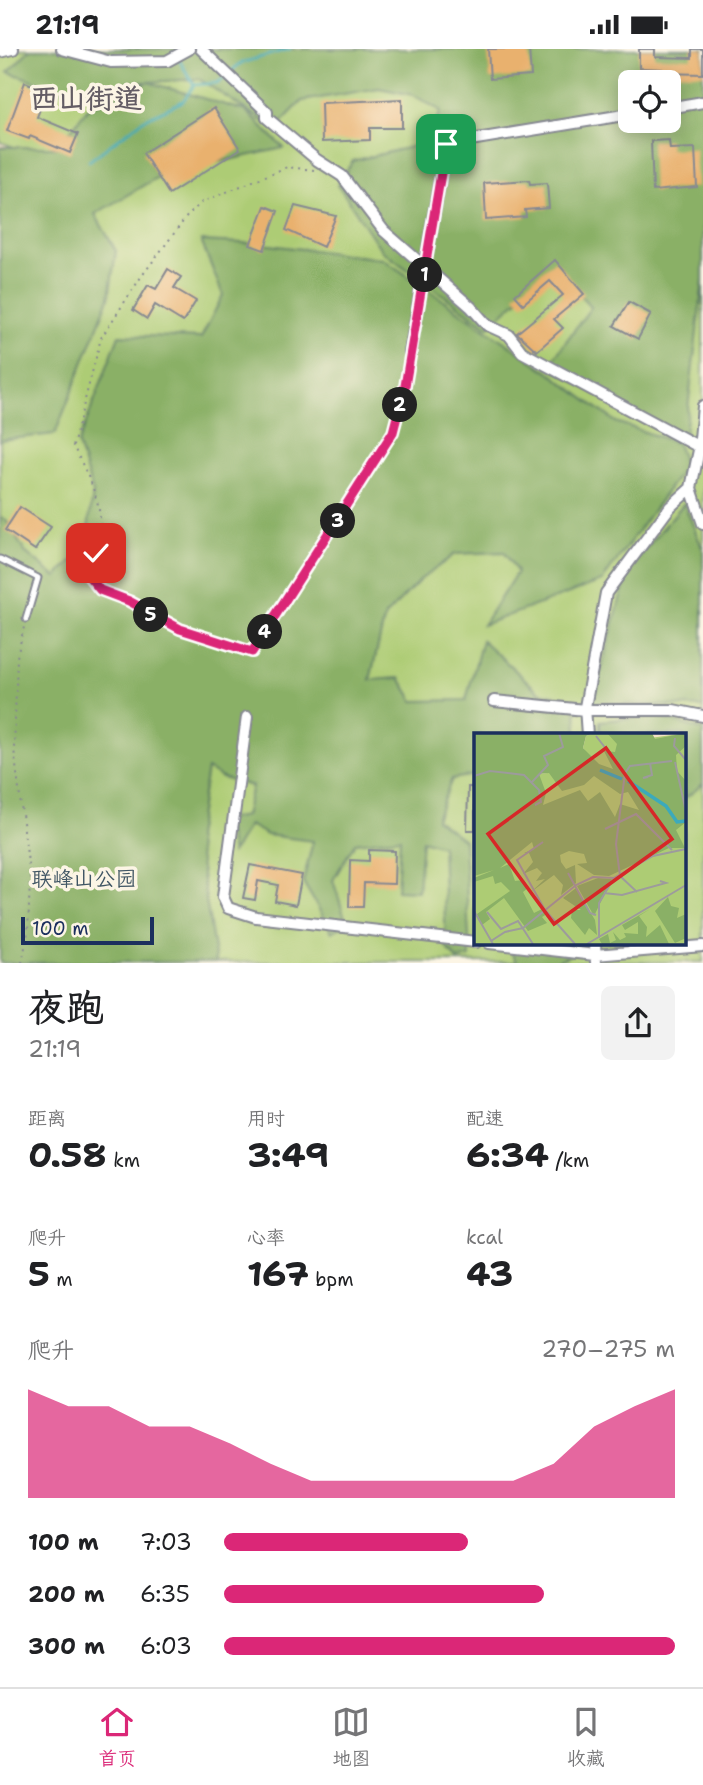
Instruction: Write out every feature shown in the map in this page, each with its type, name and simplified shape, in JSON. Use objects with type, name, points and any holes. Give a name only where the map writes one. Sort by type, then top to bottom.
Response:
[{"type":"street","points":[[0,52],[13,49]]},
{"type":"street","points":[[62,49],[111,62],[167,61],[189,49]]},
{"type":"street","points":[[201,49],[267,112],[267,118],[317,160],[342,176],[384,231],[487,325],[509,335],[522,352],[701,449]]},
{"type":"street","points":[[681,106],[703,102]]},
{"type":"street","points":[[410,352],[446,144],[618,116]]},
{"type":"street","points":[[703,406],[701,449],[691,488],[703,524]]},
{"type":"street","points":[[587,733],[586,710],[606,593],[670,507],[691,488]]},
{"type":"street","points":[[494,701],[586,710],[673,710],[703,716]]},
{"type":"street","points":[[247,717],[223,897],[228,908],[256,917],[474,942]]},
{"type":"street","points":[[508,945],[595,954],[703,946]]},
{"type":"lane","points":[[0,559],[38,579],[26,619]]},
{"type":"path","points":[[323,171],[287,167],[202,202],[188,215],[141,277],[101,338],[73,446],[97,492],[100,520],[96,553],[82,568],[100,590],[129,601],[180,629],[252,652],[387,445],[405,386],[410,352]]},
{"type":"path","points":[[22,963],[29,932],[30,879],[14,749],[17,657],[26,619]]},
{"type":"green space","name":"联峰山公园","points":[[0,49],[703,49],[703,962],[0,962],[0,303],[52,160],[0,142]]},
{"type":"green space","points":[[30,49],[703,49],[703,280],[684,443],[632,416],[548,366],[591,307],[554,267],[488,327],[382,251],[338,185],[353,161],[427,143],[441,111],[413,95],[379,88],[302,101],[275,129],[199,79],[132,82],[79,96],[8,72]]},
{"type":"green space","points":[[148,82],[246,111],[284,148],[163,174],[95,214],[116,251],[109,298],[55,434],[0,440],[0,147],[57,147],[88,108]]},
{"type":"green space","name":"联峰山公园","points":[[201,241],[262,244],[383,259],[550,373],[616,422],[677,443],[685,466],[602,581],[483,625],[517,572],[504,552],[455,554],[420,580],[385,616],[370,680],[400,678],[414,701],[466,700],[482,640],[539,692],[576,700],[577,733],[474,733],[474,775],[452,779],[436,819],[464,840],[470,957],[457,960],[446,947],[442,846],[422,840],[418,891],[397,890],[400,838],[355,843],[333,880],[347,924],[332,932],[303,882],[313,841],[267,835],[249,825],[232,853],[225,820],[245,816],[252,786],[222,778],[207,769],[196,837],[216,962],[0,963],[0,517],[6,520],[25,552],[56,577],[85,550],[93,493],[78,444],[119,335],[201,338],[223,295]]},
{"type":"green space","points":[[684,503],[703,550],[703,707],[592,703],[628,570]]},
{"type":"green space","points":[[655,716],[703,730],[703,784],[686,797],[686,733],[600,733],[600,721]]},
{"type":"green space","points":[[508,945],[591,945],[555,962],[518,963]]},
{"type":"building","points":[[488,49],[529,49],[531,76],[490,79]]},
{"type":"building","points":[[639,49],[655,49],[655,57],[692,58],[692,49],[703,49],[703,74],[639,68]]},
{"type":"building","points":[[25,82],[47,91],[37,117],[78,134],[70,153],[30,136],[29,139],[7,131]]},
{"type":"building","points":[[402,99],[402,128],[370,128],[370,140],[322,142],[321,103]]},
{"type":"building","points":[[214,108],[240,149],[169,194],[143,153]]},
{"type":"building","points":[[669,140],[670,149],[695,148],[697,187],[653,191],[651,141]]},
{"type":"building","points":[[529,180],[530,184],[547,183],[549,208],[525,210],[526,217],[486,220],[484,183]]},
{"type":"building","points":[[265,206],[278,211],[264,250],[250,245]]},
{"type":"building","points":[[295,206],[336,216],[323,247],[286,230]]},
{"type":"building","points":[[555,260],[584,294],[554,319],[563,328],[537,351],[517,333],[563,295],[550,281],[523,304],[515,295]]},
{"type":"building","points":[[168,269],[181,277],[174,288],[196,301],[183,322],[155,305],[147,319],[133,310],[148,285],[156,289]]},
{"type":"building","points":[[629,302],[651,314],[638,339],[614,326]]},
{"type":"building","points":[[20,507],[51,527],[35,550],[5,530]]},
{"type":"building","points":[[468,787],[474,787],[474,830],[467,830]]},
{"type":"building","points":[[369,850],[395,851],[394,884],[364,883],[363,907],[349,907],[350,860],[369,861]]},
{"type":"building","points":[[250,865],[302,875],[296,905],[275,901],[278,885],[258,881],[255,900],[243,898]]},
{"type":"waterway","points":[[229,73],[241,63],[290,49]]},
{"type":"waterway","points":[[178,58],[194,85]]},
{"type":"waterway","points":[[89,161],[143,120],[183,101],[194,85],[217,83],[224,78]]},
{"type":"district","name":"西山街道","points":[[86,98]]},
{"type":"route","points":[[96,553],[82,568],[100,590],[117,595],[180,629],[252,652],[393,432],[405,386],[446,144]]}]
